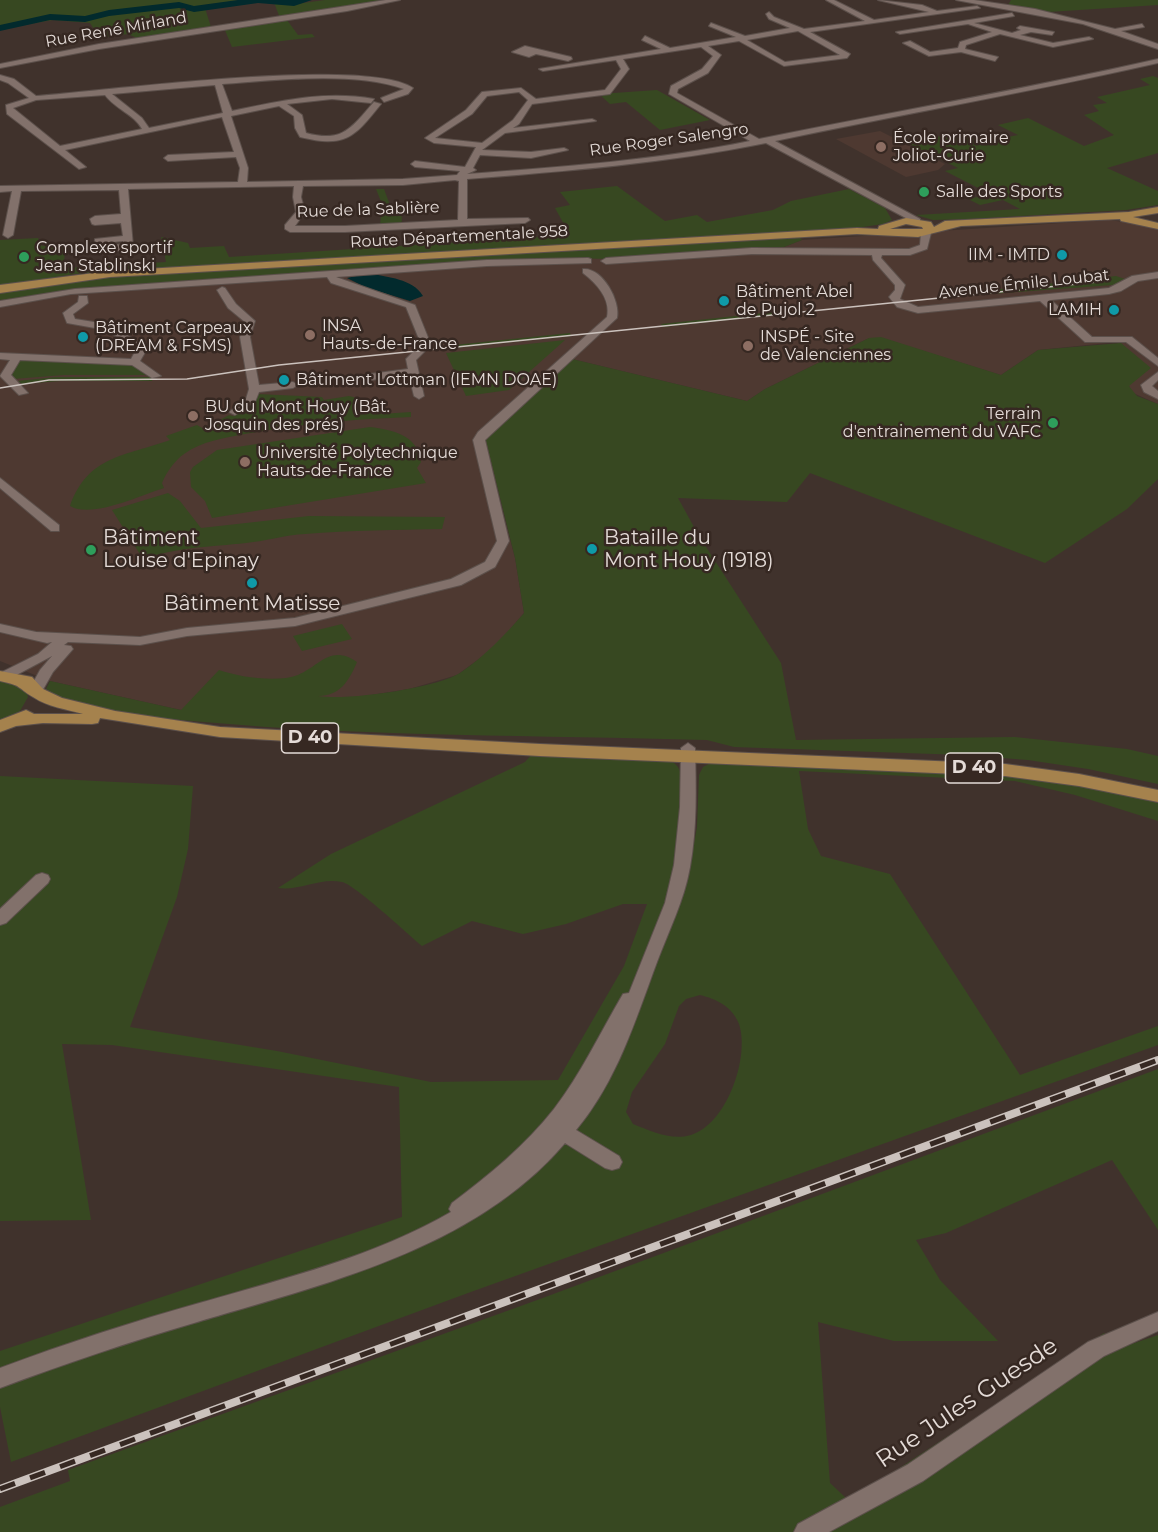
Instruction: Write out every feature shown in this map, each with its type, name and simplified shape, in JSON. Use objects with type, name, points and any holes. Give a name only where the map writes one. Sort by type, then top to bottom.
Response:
[{"type":"main road","points":[[924,230],[957,225],[1096,217],[1143,217],[1158,210]]},
{"type":"main road","points":[[1143,217],[1158,226]]},
{"type":"main road","name":"Route Départementale 958","points":[[0,289],[63,279],[900,228],[924,230]]},
{"type":"main road","points":[[2,676],[23,679],[37,692],[32,709],[8,724]]},
{"type":"main road","name":"D 40","points":[[37,692],[51,700],[96,712],[179,727]]},
{"type":"main road","name":"D 40","points":[[8,724],[67,718],[276,736],[440,744],[990,762],[1068,770],[1158,788]]},
{"type":"main road","name":"D 40","points":[[688,752],[1005,770],[1072,779],[1158,796]]},
{"type":"street","name":"Rue René Mirland","points":[[0,66],[109,44],[320,14],[398,0]]},
{"type":"street","points":[[829,0],[873,22]]},
{"type":"street","points":[[881,0],[922,7],[961,23],[1053,45],[1089,39]]},
{"type":"street","points":[[958,0],[1007,7],[1115,30],[1158,46]]},
{"type":"street","points":[[543,69],[578,62],[619,59],[628,54],[801,30],[1007,7]]},
{"type":"street","points":[[711,25],[743,39],[784,64],[847,56],[801,30],[772,18],[769,14]]},
{"type":"street","points":[[900,32],[1012,15]]},
{"type":"street","points":[[1115,30],[1143,26]]},
{"type":"street","points":[[1016,28],[1052,33]]},
{"type":"street","points":[[1012,35],[1029,30]]},
{"type":"street","points":[[961,50],[963,44],[999,32]]},
{"type":"street","points":[[645,38],[667,49]]},
{"type":"street","points":[[951,51],[926,43],[907,42],[928,53],[951,51],[961,50],[995,59]]},
{"type":"street","points":[[0,304],[34,297],[75,296],[108,289],[187,284],[218,286],[255,280],[330,275],[363,270],[550,261],[585,267],[609,266],[633,259],[752,251],[914,252],[923,248],[924,230],[894,209],[673,94],[674,88],[707,69],[717,55],[702,45]]},
{"type":"street","points":[[535,52],[578,62]]},
{"type":"street","points":[[462,176],[477,152],[519,120],[528,102],[607,92],[626,69],[619,59]]},
{"type":"street","name":"Rue Roger Salengro","points":[[0,189],[299,184],[506,175],[703,153],[931,106],[1035,89],[1158,61]]},
{"type":"street","points":[[1143,65],[1158,71]]},
{"type":"street","points":[[268,69],[273,79]]},
{"type":"street","points":[[59,149],[280,103],[324,97],[377,101],[405,92],[408,88],[393,79],[366,75],[273,79],[71,96],[36,100],[17,107],[12,114],[82,167]]},
{"type":"street","points":[[0,77],[11,81],[36,100]]},
{"type":"street","points":[[218,84],[228,109],[226,115],[239,154],[254,185]]},
{"type":"street","points":[[533,100],[520,90],[483,95],[472,110],[429,138],[477,152],[531,155],[564,150]]},
{"type":"street","points":[[108,93],[111,99],[141,120],[147,131]]},
{"type":"street","points":[[280,103],[298,115],[299,129],[304,136],[323,140],[351,134],[377,101]]},
{"type":"street","points":[[506,130],[592,121]]},
{"type":"street","points":[[477,152],[492,168],[506,175]]},
{"type":"street","points":[[168,158],[239,154]]},
{"type":"street","points":[[415,164],[462,176],[492,168]]},
{"type":"street","points":[[242,185],[244,168]]},
{"type":"street","name":"Rue de la Sablière","points":[[462,176],[462,222]]},
{"type":"street","name":"Rue de la Sablière","points":[[299,184],[297,197],[301,212],[289,226],[293,230],[525,220]]},
{"type":"street","points":[[123,187],[126,238]]},
{"type":"street","points":[[8,235],[17,189]]},
{"type":"street","points":[[894,209],[900,228]]},
{"type":"street","name":"Avenue Émile Loubat","points":[[878,252],[876,258],[900,285],[894,298],[905,307],[926,310],[1113,291],[1137,277],[1158,275]]},
{"type":"street","points":[[601,285],[601,278],[609,266]]},
{"type":"street","points":[[0,628],[67,640],[136,647],[198,632],[295,622],[449,584],[476,574],[490,564],[503,541],[479,440],[482,434],[574,349],[610,321],[614,307],[601,285],[585,267]]},
{"type":"street","points":[[330,275],[334,281],[406,303],[413,308],[426,345],[411,358],[419,396]]},
{"type":"street","points":[[218,286],[232,306],[250,321],[244,336],[254,389],[251,400],[235,412]]},
{"type":"street","points":[[75,296],[83,302],[68,315],[71,321],[109,327],[142,349],[134,362]]},
{"type":"street","points":[[1044,298],[1089,340],[1128,339],[1158,363]]},
{"type":"street","points":[[0,356],[134,362],[156,376]]},
{"type":"street","points":[[17,357],[5,375],[23,393]]},
{"type":"street","points":[[370,376],[414,372]]},
{"type":"street","points":[[1158,375],[1146,385],[1158,396]]},
{"type":"street","points":[[254,389],[293,385]]},
{"type":"street","points":[[0,482],[55,528]]},
{"type":"street","points":[[2,676],[43,657],[67,640]]},
{"type":"street","points":[[37,692],[51,664],[67,640]]},
{"type":"street","points":[[0,1378],[133,1332],[344,1268],[430,1231],[489,1200],[587,1102],[610,1064],[673,902],[682,869],[686,834],[688,752]]},
{"type":"street","points":[[0,919],[42,879]]},
{"type":"street","points":[[558,1129],[612,1162]]},
{"type":"street","name":"Rue Jules Guesde","points":[[806,1532],[915,1473],[1096,1350],[1158,1321]]},
{"type":"shaded area","name":"École primaire Joliot-Curie","points":[[880,131],[945,164],[938,170],[906,177],[836,139]]},
{"type":"shaded area","name":"Université Polytechnique Hauts-de-France","points":[[1109,220],[1158,227],[1158,404],[1131,392],[1117,342],[1038,350],[1001,375],[881,338],[869,338],[765,389],[747,401],[572,359],[508,413],[495,483],[515,558],[524,613],[494,648],[457,675],[409,689],[345,699],[283,694],[181,710],[50,681],[0,661],[0,300],[83,290],[359,269],[550,258],[629,257],[784,247],[802,240]]},
{"type":"green space","points":[[0,0],[242,0],[204,5],[211,27],[137,38],[128,34],[100,38],[90,23],[53,20],[0,29]]},
{"type":"green space","points":[[273,0],[289,5],[325,0],[393,0],[280,18]]},
{"type":"green space","points":[[1011,0],[1158,0],[1158,5],[1048,12],[1008,5]]},
{"type":"green space","points":[[287,20],[298,35],[312,34],[315,37],[232,47],[224,28]]},
{"type":"green space","points":[[1153,76],[1158,78],[1158,153],[1107,168],[1158,191],[1158,205],[1126,210],[968,219],[933,220],[916,215],[1020,209],[1003,200],[980,205],[968,199],[990,194],[945,171],[958,168],[907,143],[961,132],[983,142],[1018,135],[998,125],[1028,118],[1084,146],[1114,135],[1084,115],[1099,111],[1093,105],[1107,103],[1097,97],[1150,85],[1140,79]]},
{"type":"green space","points":[[657,90],[710,120],[660,130],[626,102],[610,104],[599,94]]},
{"type":"green space","points":[[617,186],[665,221],[697,215],[707,222],[773,210],[791,201],[849,189],[885,208],[892,220],[883,224],[856,228],[112,271],[74,274],[0,286],[0,240],[38,238],[42,246],[65,244],[64,268],[166,262],[161,237],[188,243],[190,248],[224,246],[229,257],[570,235],[555,208],[570,205],[560,192]]},
{"type":"green space","points":[[376,189],[384,189],[390,205],[401,205],[402,224],[380,226],[382,204]]},
{"type":"green space","points":[[800,238],[802,240],[784,247],[616,259],[550,258],[359,269],[83,290],[0,300],[0,291],[45,283],[122,276]]},
{"type":"green space","points":[[1116,276],[1125,279],[1113,285],[977,295],[974,292]]},
{"type":"green space","points":[[782,311],[784,314],[663,327],[661,324]]},
{"type":"green space","points":[[570,333],[571,336],[435,350],[434,347]]},
{"type":"green space","points":[[881,337],[1001,375],[1038,350],[1121,343],[1151,368],[1129,386],[1137,396],[1158,404],[1158,479],[1127,509],[1045,563],[810,473],[787,502],[678,498],[699,536],[781,663],[796,740],[1015,737],[1127,749],[1158,756],[1158,784],[1088,769],[1028,760],[963,755],[734,747],[707,740],[392,733],[204,722],[100,709],[79,704],[46,689],[50,681],[181,710],[219,670],[247,677],[280,679],[298,675],[332,656],[348,657],[357,662],[343,686],[332,693],[318,696],[331,697],[391,692],[432,684],[460,673],[502,638],[524,613],[515,558],[485,437],[572,359],[747,401],[765,389],[869,338]]},
{"type":"green space","points":[[565,340],[509,390],[466,396],[446,353]]},
{"type":"green space","points":[[18,359],[129,363],[148,375],[64,375],[13,379],[9,376]]},
{"type":"green space","points":[[56,377],[153,377],[152,381],[60,381],[22,384],[18,381]]},
{"type":"green space","points":[[257,394],[322,397],[324,400],[349,396],[377,403],[381,414],[411,412],[411,417],[307,425],[266,430],[213,441],[198,446],[177,460],[162,483],[164,488],[103,508],[91,510],[70,506],[87,476],[98,467],[124,454],[170,440],[166,436],[197,425],[204,429],[229,415],[233,416]]},
{"type":"green space","points":[[370,427],[395,432],[410,440],[419,453],[421,462],[417,468],[426,483],[212,518],[205,501],[191,487],[190,472],[193,467],[217,450]]},
{"type":"green space","points":[[168,493],[180,501],[201,528],[309,516],[445,517],[442,529],[298,535],[181,550],[143,559],[112,510]]},
{"type":"green space","points":[[342,624],[352,639],[302,651],[293,636]]},
{"type":"green space","points":[[0,681],[21,686],[28,697],[20,711],[0,722]]},
{"type":"green space","points":[[533,753],[669,759],[676,764],[682,779],[682,808],[671,883],[686,887],[697,827],[699,775],[703,767],[717,760],[1019,776],[1100,789],[1158,803],[1158,821],[1075,795],[1015,781],[799,771],[808,829],[821,856],[890,874],[1020,1075],[1158,1026],[1158,1045],[468,1293],[11,1462],[0,1407],[0,1351],[402,1217],[399,1087],[112,1045],[62,1044],[91,1220],[0,1221],[0,776],[193,786],[188,849],[177,897],[130,1027],[277,1051],[431,1082],[558,1080],[624,966],[647,904],[623,904],[566,924],[523,934],[472,921],[422,946],[369,900],[342,882],[326,881],[294,888],[278,888],[331,854],[525,762]],"holes":[[[700,995],[723,1004],[732,1012],[739,1024],[742,1038],[741,1054],[733,1088],[725,1104],[704,1128],[684,1137],[669,1136],[633,1124],[626,1112],[632,1092],[665,1044],[679,1006],[686,999]]]},
{"type":"green space","points":[[1158,1069],[1158,1230],[1112,1160],[946,1233],[916,1240],[940,1280],[998,1341],[894,1341],[818,1322],[830,1483],[846,1498],[895,1471],[1104,1333],[1120,1348],[1158,1335],[1158,1532],[0,1532],[0,1507],[70,1481],[68,1470],[540,1299]]},
{"type":"water","points":[[370,273],[406,282],[423,296],[410,301],[365,287],[347,278]]},
{"type":"waterway","points":[[0,28],[50,17],[85,19],[109,13],[179,5],[194,9],[258,0],[294,3],[307,0]]},
{"type":"tram line","points":[[0,388],[49,380],[187,379],[279,365],[1107,281]]},
{"type":"railway","points":[[0,1489],[1158,1060]]},
{"type":"place","name":"École primaire Joliot-Curie","points":[[881,147]]},
{"type":"place","name":"Salle des Sports","points":[[924,192]]},
{"type":"place","name":"IIM - IMTD","points":[[1062,255]]},
{"type":"place","name":"Complexe sportif Jean Stablinski","points":[[24,257]]},
{"type":"place","name":"Bâtiment Abel de Pujol 2","points":[[724,301]]},
{"type":"place","name":"LAMIH","points":[[1114,310]]},
{"type":"place","name":"INSA Hauts-de-France","points":[[310,335]]},
{"type":"place","name":"Bâtiment Carpeaux (DREAM & FSMS)","points":[[83,337]]},
{"type":"place","name":"INSPÉ - Site de Valenciennes","points":[[748,346]]},
{"type":"place","name":"Bâtiment Lottman (IEMN DOAE)","points":[[284,380]]},
{"type":"place","name":"BU du Mont Houy (Bât. Josquin des prés)","points":[[193,416]]},
{"type":"place","name":"Terrain d'entrainement du VAFC","points":[[1053,423]]},
{"type":"place","name":"Université Polytechnique Hauts-de-France","points":[[245,462]]},
{"type":"place","name":"Bataille du Mont Houy (1918)","points":[[592,549]]},
{"type":"place","name":"Bâtiment Louise d'Epinay","points":[[91,550]]},
{"type":"place","name":"Bâtiment Matisse","points":[[252,583]]}]
